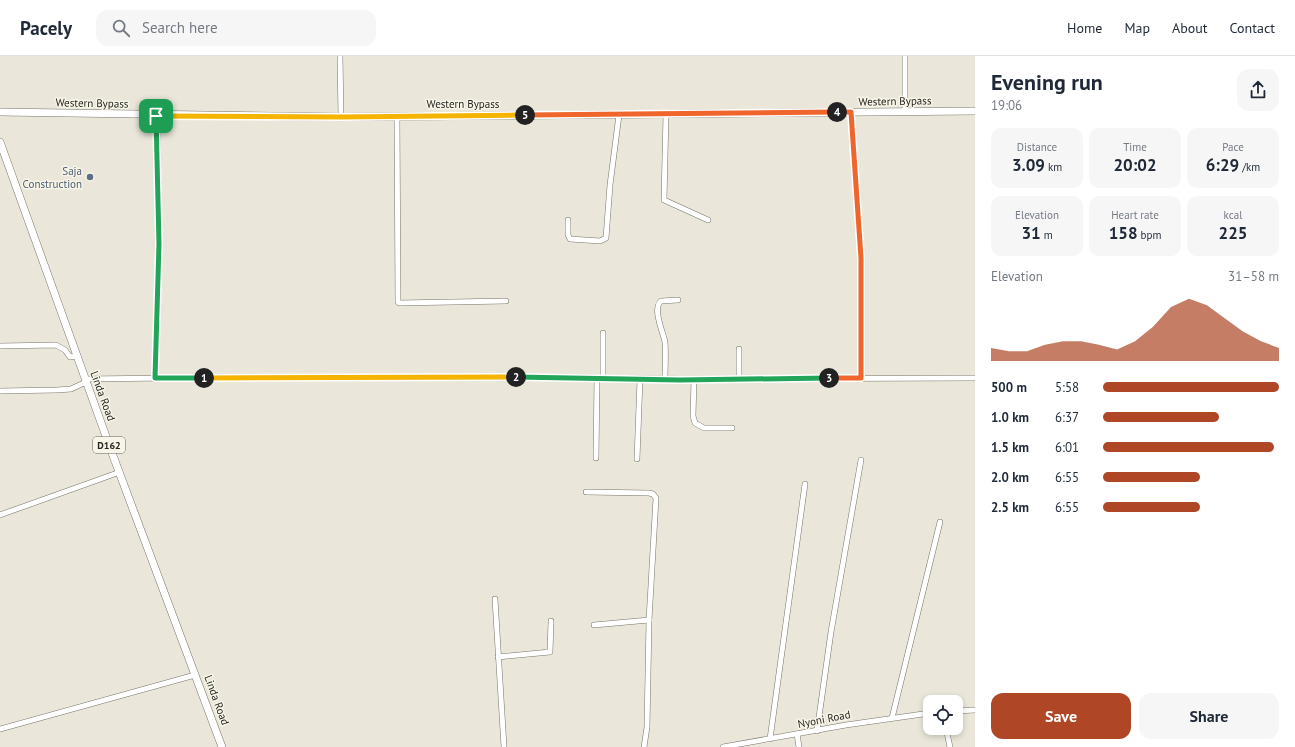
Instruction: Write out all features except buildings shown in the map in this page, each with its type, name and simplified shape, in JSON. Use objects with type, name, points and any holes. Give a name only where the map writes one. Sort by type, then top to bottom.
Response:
[{"type":"main road","name":"Western Bypass","points":[[0,112],[156,116],[341,117],[975,111]]},
{"type":"main road","name":"Linda Road","points":[[0,142],[86,380],[222,747]]},
{"type":"street","points":[[340,56],[341,117]]},
{"type":"street","points":[[905,56],[905,111]]},
{"type":"street","points":[[851,112],[861,258],[861,378]]},
{"type":"street","points":[[568,220],[568,235],[570,240],[600,241],[606,238],[610,185],[619,114]]},
{"type":"street","points":[[666,114],[664,200],[708,220]]},
{"type":"street","points":[[155,378],[159,244],[156,116]]},
{"type":"street","points":[[397,116],[399,304],[506,301]]},
{"type":"street","points":[[665,379],[665,342],[657,308],[661,301],[678,300]]},
{"type":"street","points":[[603,333],[603,378]]},
{"type":"street","points":[[0,346],[56,345],[65,350],[70,357],[78,356]]},
{"type":"street","points":[[739,349],[739,379]]},
{"type":"street","points":[[0,391],[72,389],[86,380],[155,378],[603,378],[694,380],[975,378]]},
{"type":"street","points":[[596,458],[597,378]]},
{"type":"street","points":[[637,459],[640,379]]},
{"type":"street","points":[[694,380],[693,416],[695,423],[704,428],[732,428]]},
{"type":"street","points":[[817,731],[831,632],[861,460]]},
{"type":"street","points":[[0,516],[120,472]]},
{"type":"street","points":[[770,739],[805,484]]},
{"type":"street","points":[[586,492],[649,493],[655,496],[649,620],[647,727],[644,747]]},
{"type":"street","points":[[892,718],[940,522]]},
{"type":"street","points":[[495,599],[504,747]]},
{"type":"street","points":[[594,625],[649,620]]},
{"type":"street","points":[[498,657],[550,652],[551,621]]},
{"type":"street","points":[[0,729],[196,675]]},
{"type":"street","points":[[963,711],[975,710]]},
{"type":"street","name":"Nyoni Road","points":[[723,747],[923,714]]},
{"type":"street","points":[[797,734],[799,747]]},
{"type":"street","points":[[947,735],[950,747]]},
{"type":"place","name":"Saja Construction","points":[[90,177]]},
{"type":"route","points":[[851,112],[858,238],[861,258],[861,378],[694,380],[524,377],[155,378],[159,244],[156,116],[341,117],[774,114],[851,112]]}]
